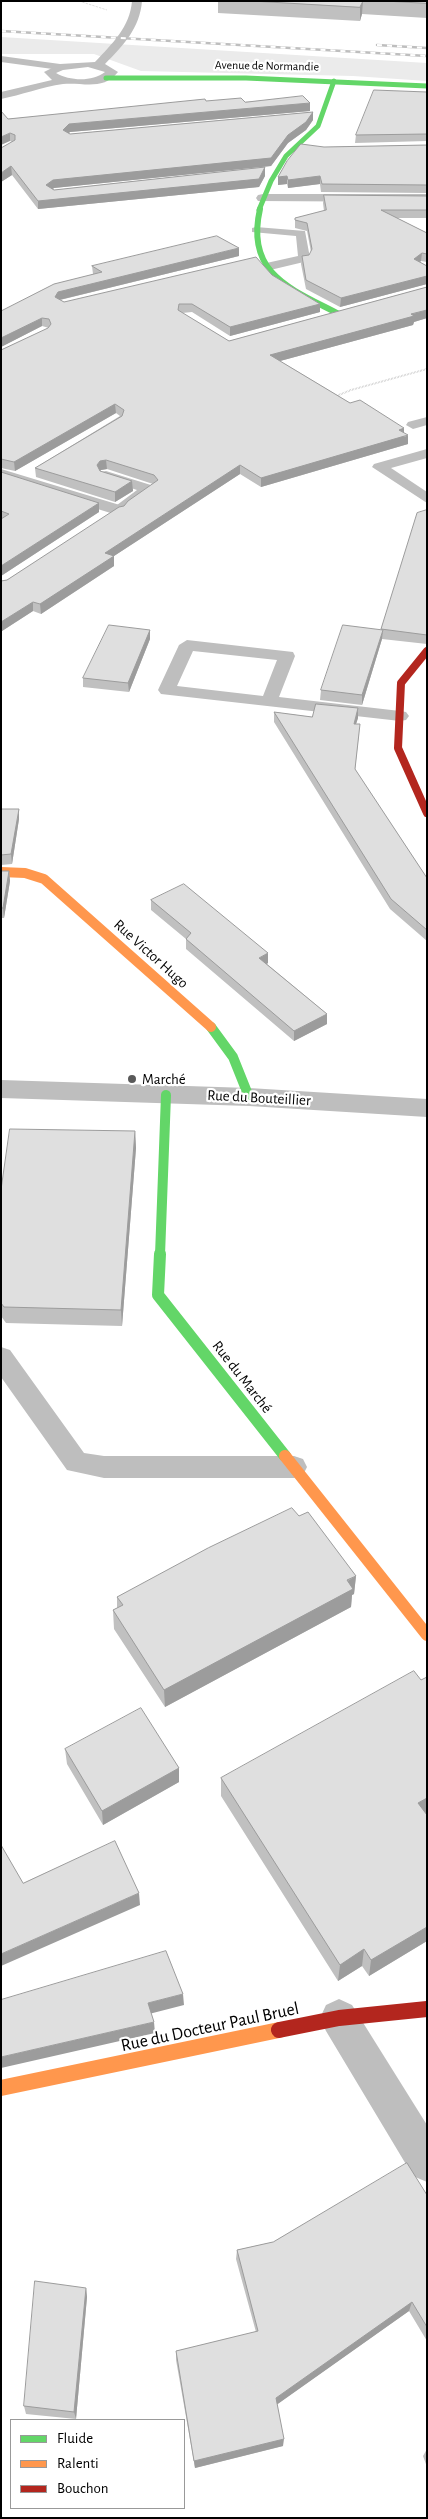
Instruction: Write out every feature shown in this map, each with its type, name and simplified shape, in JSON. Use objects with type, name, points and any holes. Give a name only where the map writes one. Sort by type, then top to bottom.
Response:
[{"type":"street","points":[[98,65],[116,46],[134,19],[137,1]]},
{"type":"street","points":[[1,96],[62,81],[86,82],[106,78],[112,72],[98,65],[78,64],[60,67],[50,72],[55,78],[62,81]]},
{"type":"street","name":"Avenue de Normandie","points":[[106,78],[246,78],[427,86]]},
{"type":"street","points":[[334,81],[316,115],[314,130],[296,145],[272,170],[256,230],[256,251],[260,262],[288,284],[339,314]]},
{"type":"street","points":[[387,94],[427,95]]},
{"type":"street","points":[[296,145],[315,148]]},
{"type":"street","points":[[263,198],[427,198]]},
{"type":"street","points":[[320,318],[356,309]]},
{"type":"street","points":[[9,477],[33,469]]},
{"type":"street","points":[[9,477],[117,510]]},
{"type":"street","points":[[427,652],[402,683],[398,748],[427,813]]},
{"type":"street","name":"Rue Victor Hugo","points":[[1,872],[26,873],[44,879],[213,1029],[233,1057],[249,1097]]},
{"type":"street","name":"Rue du Bouteillier","points":[[1,1089],[249,1097],[427,1108]]},
{"type":"street","name":"Rue du Marché","points":[[166,1095],[158,1296],[427,1635]]},
{"type":"street","name":"Rue du Docteur Paul Bruel","points":[[1,2088],[339,2018],[427,2009]]},
{"type":"street","points":[[339,2018],[427,2162]]},
{"type":"lane","points":[[1,59],[22,60],[60,67]]},
{"type":"lane","points":[[256,230],[301,233],[304,258],[260,262]]},
{"type":"lane","points":[[427,453],[379,468],[427,499]]},
{"type":"lane","points":[[101,521],[149,489],[106,475]]},
{"type":"lane","points":[[269,702],[287,656],[187,645],[167,690],[269,702],[400,716]]},
{"type":"lane","points":[[1,1356],[76,1462],[104,1467],[294,1467]]},
{"type":"path","points":[[333,398],[351,390],[427,369]]},
{"type":"shaded area","points":[[1,37],[427,63],[427,81],[353,76],[141,71],[94,54],[1,54]]},
{"type":"building","points":[[252,1],[363,1],[360,7]]},
{"type":"building","points":[[385,1],[427,1],[427,3]]},
{"type":"building","points":[[374,90],[427,92],[427,134],[356,135]]},
{"type":"building","points":[[303,96],[310,103],[69,124],[63,130],[70,134],[313,112],[306,122],[288,135],[271,158],[53,180],[46,185],[54,190],[265,167],[259,179],[38,201],[11,166],[1,173],[1,148],[15,140],[15,135],[10,133],[1,137],[1,111],[8,119],[205,99],[206,101],[241,98],[245,102]]},
{"type":"building","points":[[301,144],[324,147],[427,145],[427,185],[322,184],[320,176],[288,180],[287,176],[278,177],[287,161]]},
{"type":"building","points":[[324,195],[427,196],[427,210],[381,210],[427,233],[427,254],[422,253],[414,259],[427,266],[427,276],[341,298],[306,280],[302,256],[309,255],[312,249],[307,223],[295,220],[295,218],[326,210]]},
{"type":"building","points":[[217,236],[239,248],[58,292],[55,297],[64,302],[256,257],[272,275],[320,304],[230,327],[192,304],[179,304],[178,310],[229,341],[427,287],[427,310],[411,314],[414,316],[270,355],[350,403],[360,400],[404,428],[399,430],[408,435],[261,478],[240,465],[105,553],[114,556],[40,604],[33,602],[1,622],[1,581],[7,580],[119,507],[124,506],[128,501],[158,480],[154,475],[106,460],[100,461],[97,465],[100,471],[132,481],[115,492],[35,468],[122,416],[124,410],[115,404],[14,462],[1,459],[1,350],[48,328],[51,324],[49,319],[42,318],[1,338],[1,311],[54,284],[102,272],[92,266]]},
{"type":"building","points":[[1,472],[99,503],[1,566],[1,519],[9,514],[1,511]]},
{"type":"building","points":[[427,510],[427,635],[381,629],[417,513]]},
{"type":"building","points":[[109,625],[150,630],[128,683],[83,678]]},
{"type":"building","points":[[343,625],[383,630],[362,695],[321,690]]},
{"type":"building","points":[[316,704],[358,708],[354,724],[360,724],[355,769],[427,878],[427,930],[391,899],[274,712],[312,717]]},
{"type":"building","points":[[1,809],[19,809],[11,854],[1,855]]},
{"type":"building","points":[[1,871],[9,871],[3,908],[1,908]]},
{"type":"building","points":[[184,884],[268,953],[259,958],[327,1014],[294,1031],[186,939],[191,933],[151,900]]},
{"type":"building","points":[[10,1129],[135,1131],[121,1310],[4,1307],[1,1303],[1,1190]]},
{"type":"building","points":[[292,1508],[299,1516],[308,1512],[356,1576],[347,1580],[353,1589],[164,1690],[113,1610],[123,1605],[117,1597],[208,1548]]},
{"type":"building","points":[[414,1671],[421,1680],[427,1677],[427,1798],[418,1803],[427,1815],[427,1927],[371,1960],[364,1949],[340,1965],[221,1778]]},
{"type":"building","points":[[141,1708],[179,1768],[102,1811],[65,1749]]},
{"type":"building","points":[[115,1841],[139,1893],[1,1954],[1,1845],[23,1883]]},
{"type":"building","points":[[166,1951],[183,1994],[148,2003],[154,2022],[1,2057],[1,2000]]},
{"type":"building","points":[[407,2163],[427,2195],[427,2327],[412,2302],[276,2398],[284,2439],[194,2461],[176,2351],[258,2331],[237,2250],[273,2242]]},
{"type":"building","points":[[35,2281],[86,2288],[74,2412],[24,2406]]},
{"type":"railway","points":[[1,31],[427,56]]},
{"type":"railway","points":[[377,45],[427,48]]},
{"type":"traffic: fast","points":[[106,78],[246,78],[427,86]]},
{"type":"traffic: fast","points":[[334,81],[318,126],[286,156],[271,181],[259,210],[256,240],[258,254],[272,274],[299,294],[339,314]]},
{"type":"traffic: fast","points":[[211,1027],[233,1057],[249,1097]]},
{"type":"traffic: fast","points":[[166,1095],[158,1295],[285,1456]]},
{"type":"traffic: slow","points":[[1,872],[25,873],[44,879],[211,1027]]},
{"type":"traffic: slow","points":[[285,1456],[427,1635]]},
{"type":"traffic: slow","points":[[1,2088],[279,2030]]},
{"type":"traffic: jam","points":[[427,651],[401,683],[398,748],[427,813]]},
{"type":"traffic: jam","points":[[279,2030],[339,2018],[427,2009]]},
{"type":"place","name":"Marché","points":[[132,1079]]}]
